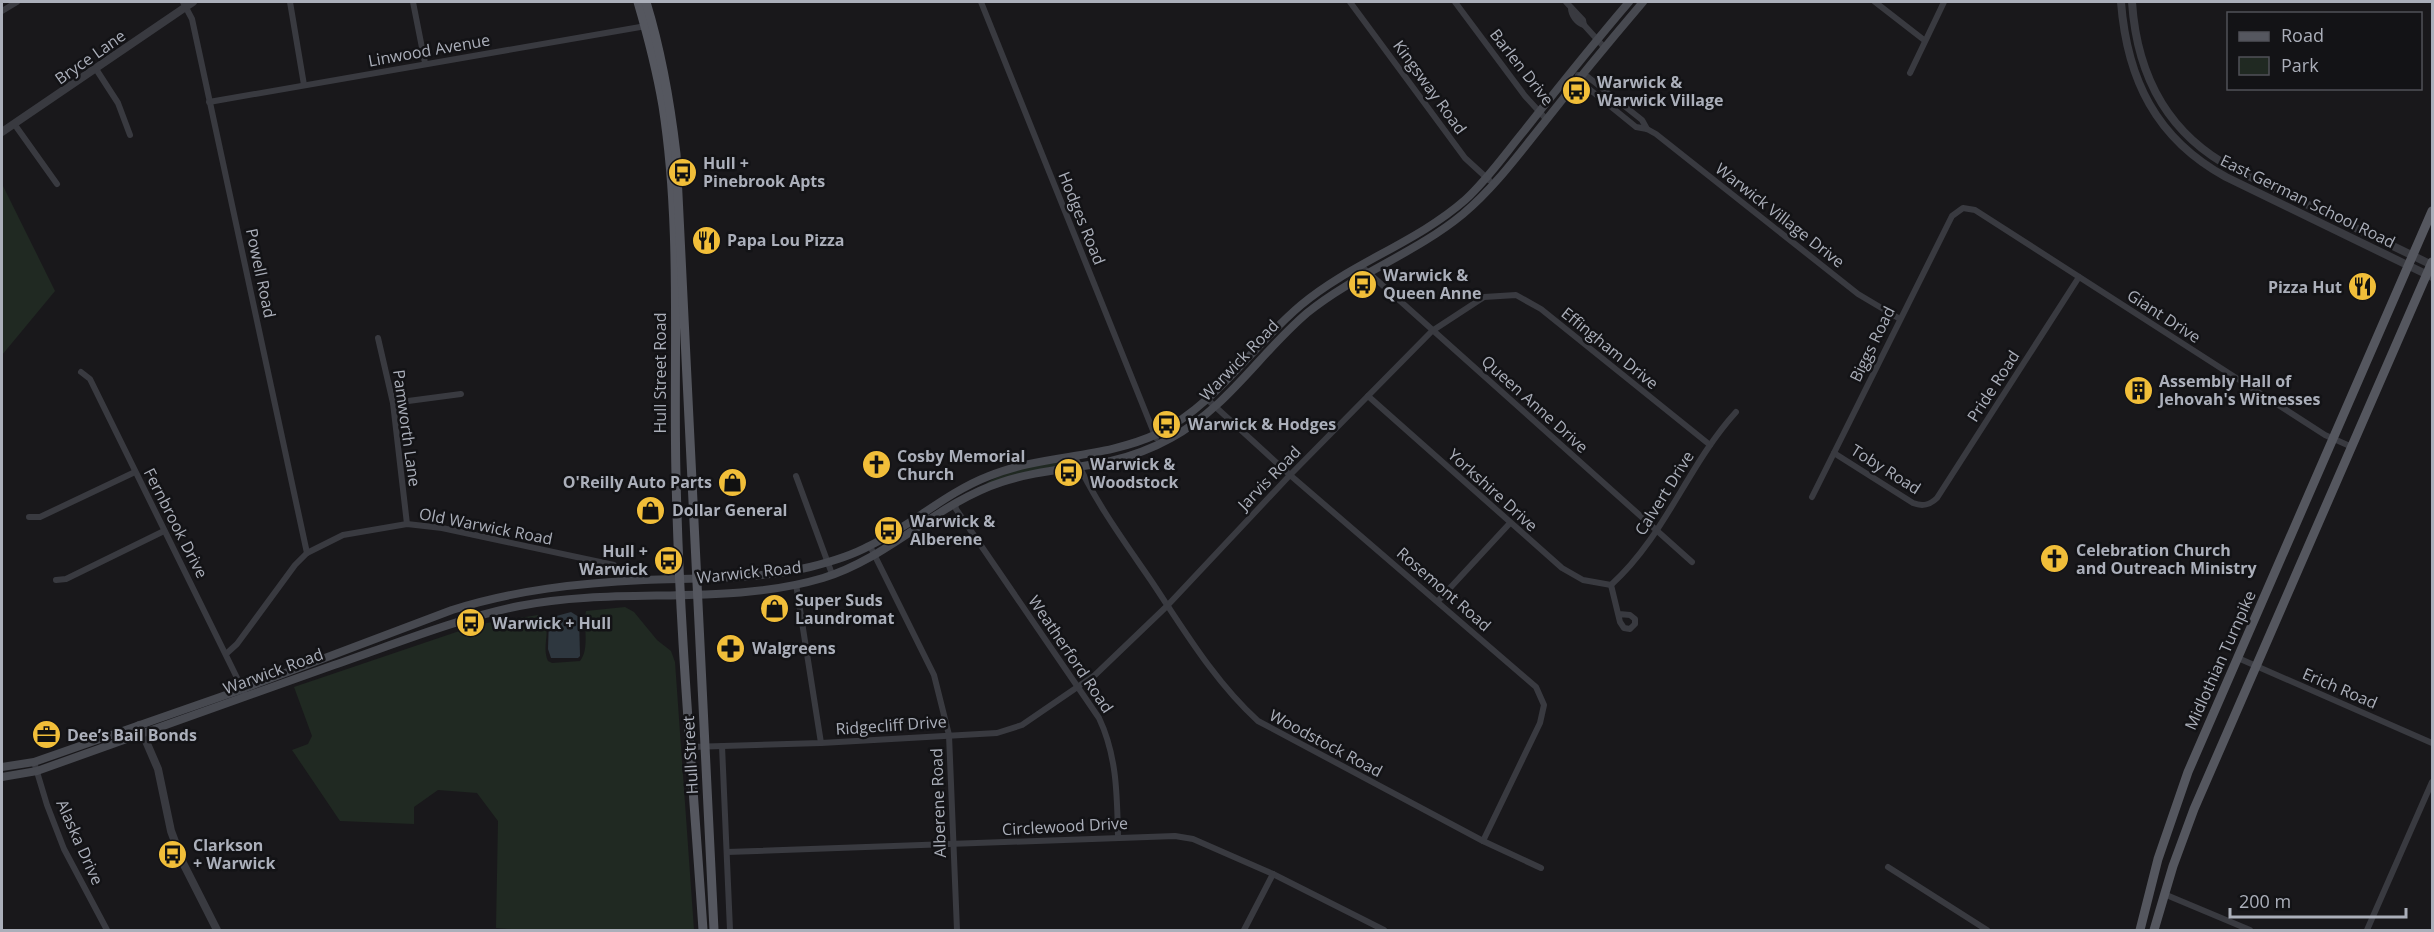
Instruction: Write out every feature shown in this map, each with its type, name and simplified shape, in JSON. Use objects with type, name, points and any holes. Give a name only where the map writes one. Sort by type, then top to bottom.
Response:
[{"type":"main road","name":"Hull Street Road","points":[[638,2],[649,25],[667,91],[676,154],[697,579]]},
{"type":"main road","name":"Hull Street Road","points":[[646,2],[663,107],[671,190],[675,295],[676,479],[690,747]]},
{"type":"main road","name":"Warwick Road","points":[[244,693],[452,610],[487,599],[533,590],[587,584],[763,575],[827,562],[870,546],[964,487],[990,475],[1013,467],[1118,448],[1155,434],[1176,423],[1208,399],[1290,315],[1323,289],[1442,217],[1467,197],[1486,178],[1629,2]]},
{"type":"main road","name":"Warwick Road","points":[[2,777],[244,693],[429,632],[512,608],[566,599],[726,593],[796,584],[832,574],[874,556],[977,491],[1017,477],[1111,461],[1158,444],[1190,426],[1216,407],[1296,323],[1330,297],[1447,226],[1464,213],[1494,184],[1642,2]]},
{"type":"main road","name":"Midlothian Turnpike","points":[[2140,930],[2158,859],[2177,802],[2433,211]]},
{"type":"main road","points":[[2154,930],[2164,894],[2194,809],[2352,447],[2430,276],[2432,264]]},
{"type":"main road","name":"Hull Street","points":[[697,579],[714,930]]},
{"type":"main road","name":"Hull Street","points":[[690,747],[703,930]]},
{"type":"main road","name":"Warwick Road","points":[[2,768],[36,767]]},
{"type":"street","points":[[2,11],[16,2]]},
{"type":"street","points":[[290,2],[304,85]]},
{"type":"street","points":[[413,2],[425,63]]},
{"type":"street","name":"Hodges Road","points":[[981,2],[1158,444]]},
{"type":"street","name":"Kingsway Road","points":[[1350,2],[1465,158],[1494,184]]},
{"type":"street","name":"Barlen Drive","points":[[1455,2],[1525,96],[1546,119]]},
{"type":"street","points":[[1566,2],[1604,47]]},
{"type":"street","points":[[1875,2],[1924,40]]},
{"type":"street","points":[[1910,73],[1944,2]]},
{"type":"street","name":"East German School Road","points":[[2121,2],[2123,29],[2130,60],[2140,87],[2168,132],[2191,154],[2212,169],[2249,188],[2430,276]]},
{"type":"street","name":"East German School Road","points":[[2132,2],[2134,31],[2141,62],[2164,108],[2199,147],[2225,165],[2432,264]]},
{"type":"street","name":"Bryce Lane","points":[[2,132],[96,69],[188,3]]},
{"type":"street","name":"Powell Road","points":[[188,3],[307,553]]},
{"type":"street","name":"Linwood Avenue","points":[[209,102],[649,25]]},
{"type":"street","points":[[96,69],[118,103],[130,135]]},
{"type":"street","name":"Warwick Village Drive","points":[[1573,70],[1580,76],[1589,78],[1642,120],[1647,129],[1858,294],[1900,319]]},
{"type":"street","points":[[15,124],[57,184]]},
{"type":"street","points":[[2249,188],[2253,178]]},
{"type":"street","name":"Biggs Road","points":[[1812,497],[1952,216],[1963,208]]},
{"type":"street","name":"Giant Drive","points":[[1963,208],[1975,210],[2333,439],[2352,447]]},
{"type":"street","name":"Queen Anne Drive","points":[[1361,266],[1692,562]]},
{"type":"street","name":"Pride Road","points":[[1926,505],[1937,498],[2079,277]]},
{"type":"street","name":"Effingham Drive","points":[[1484,297],[1516,295],[1541,309],[1710,445]]},
{"type":"street","name":"Jarvis Road","points":[[1079,686],[1095,675],[1167,606],[1290,475],[1432,331],[1484,297]]},
{"type":"street","name":"Pamworth Lane","points":[[378,338],[393,403],[407,524]]},
{"type":"street","name":"Fernbrook Drive","points":[[81,372],[90,379],[244,693]]},
{"type":"street","points":[[393,403],[461,394]]},
{"type":"street","name":"Yorkshire Drive","points":[[1368,396],[1562,568],[1583,580],[1611,585]]},
{"type":"street","name":"Rosemont Road","points":[[1208,399],[1290,475],[1536,687],[1544,705],[1539,723],[1483,841]]},
{"type":"street","name":"Calvert Drive","points":[[1611,585],[1628,569],[1658,532],[1710,445],[1736,412]]},
{"type":"street","name":"Toby Road","points":[[1834,453],[1914,503],[1926,505]]},
{"type":"street","name":"Woodstock Road","points":[[1075,457],[1093,494],[1167,606],[1210,668],[1240,705],[1258,721],[1483,841],[1541,868]]},
{"type":"street","points":[[29,518],[40,517],[135,472]]},
{"type":"street","points":[[796,476],[832,574]]},
{"type":"street","name":"Weatherford Road","points":[[955,503],[957,511],[1099,718],[1112,752],[1117,788],[1118,836]]},
{"type":"street","points":[[1438,601],[1510,523]]},
{"type":"street","name":"Old Warwick Road","points":[[226,654],[237,644],[295,565],[307,553],[343,535],[407,524],[442,528],[614,565]]},
{"type":"street","points":[[56,580],[66,579],[164,531]]},
{"type":"street","name":"Alberene Road","points":[[870,546],[934,675],[949,735],[957,930]]},
{"type":"street","points":[[796,584],[821,743]]},
{"type":"street","points":[[1611,585],[1619,614]]},
{"type":"street","name":"Erich Road","points":[[2238,658],[2433,743]]},
{"type":"street","name":"Ridgecliff Drive","points":[[690,747],[997,734],[1023,725],[1079,686]]},
{"type":"street","points":[[141,730],[158,769],[163,801],[175,842],[186,870],[217,930]]},
{"type":"street","points":[[722,746],[730,930]]},
{"type":"street","name":"Alaska Drive","points":[[36,767],[47,805],[64,849],[107,930]]},
{"type":"street","points":[[2367,930],[2433,782]]},
{"type":"street","name":"Circlewood Drive","points":[[727,852],[954,845],[1118,836],[1176,836],[1193,839],[1273,874],[1384,930]]},
{"type":"street","points":[[1888,867],[1987,930]]},
{"type":"street","points":[[1244,930],[1273,874]]},
{"type":"street","points":[[2164,894],[2250,930]]},
{"type":"green space","points":[[2,184],[55,291],[2,355]]},
{"type":"green space","points":[[1068,464],[985,484],[1025,468]]},
{"type":"green space","points":[[625,607],[634,612],[657,640],[671,651],[675,662],[694,930],[496,928],[498,821],[477,793],[438,790],[414,807],[414,824],[340,821],[292,750],[308,744],[312,736],[294,687],[480,624],[538,615],[543,615],[546,621],[548,661],[552,663],[580,661],[586,644],[586,611]]},
{"type":"shaded area","points":[[571,612],[579,617],[580,656],[578,658],[551,658],[548,649],[549,618]]},
{"type":"place","name":"Warwick & Warwick Village","points":[[1576,91]]},
{"type":"place","name":"Hull + Pinebrook Apts","points":[[682,172]]},
{"type":"place","name":"Papa Lou Pizza","points":[[706,240]]},
{"type":"place","name":"Warwick & Queen Anne","points":[[1362,284]]},
{"type":"place","name":"Pizza Hut","points":[[2363,287]]},
{"type":"place","name":"Assembly Hall of Jehovah's Witnesses","points":[[2138,390]]},
{"type":"place","name":"Warwick & Hodges","points":[[1167,424]]},
{"type":"place","name":"Cosby Memorial Church","points":[[876,465]]},
{"type":"place","name":"Warwick & Woodstock","points":[[1069,473]]},
{"type":"place","name":"O'Reilly Auto Parts","points":[[733,482]]},
{"type":"place","name":"Dollar General","points":[[651,510]]},
{"type":"place","name":"Warwick & Alberene","points":[[889,530]]},
{"type":"place","name":"Celebration Church and Outreach Ministry","points":[[2055,559]]},
{"type":"place","name":"Hull + Warwick","points":[[669,560]]},
{"type":"place","name":"Super Suds Laundromat","points":[[774,609]]},
{"type":"place","name":"Warwick + Hull","points":[[471,623]]},
{"type":"place","name":"Walgreens","points":[[731,648]]},
{"type":"place","name":"Dee’s Bail Bonds","points":[[46,735]]},
{"type":"place","name":"Clarkson + Warwick","points":[[172,854]]}]
